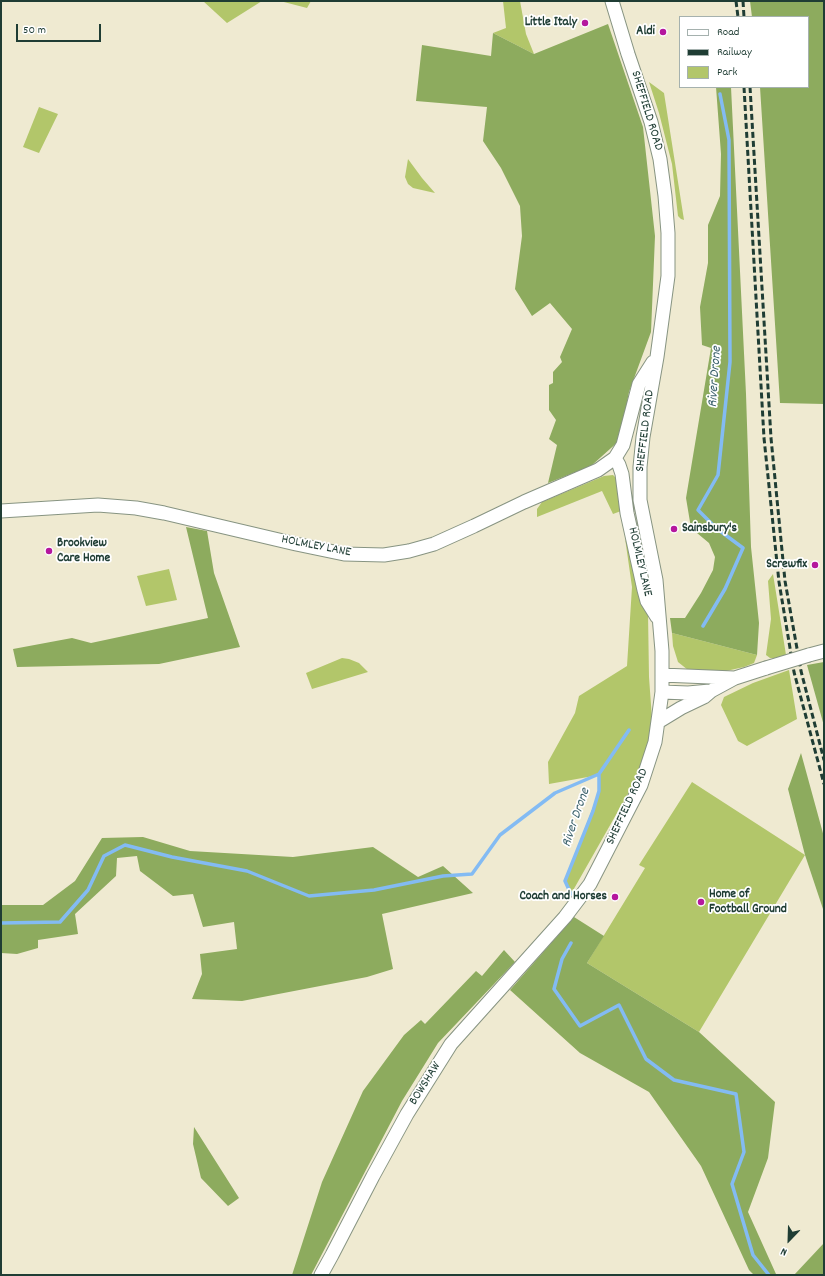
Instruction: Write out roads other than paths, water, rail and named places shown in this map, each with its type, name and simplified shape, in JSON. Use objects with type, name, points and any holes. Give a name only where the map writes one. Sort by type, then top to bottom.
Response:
[{"type":"main road","name":"SHEFFIELD ROAD","points":[[565,917],[590,884],[641,785],[652,753],[662,692],[662,651],[658,618],[656,580],[640,500],[640,474],[642,437],[657,357],[668,276],[668,233],[660,159],[651,122],[612,1]]},
{"type":"main road","name":"HOLMLEY LANE","points":[[1,511],[98,505],[136,508],[344,554],[384,555],[409,551],[434,544],[598,470],[614,458],[623,445],[639,384],[657,357]]},
{"type":"main road","name":"HOLMLEY LANE","points":[[614,458],[619,465],[622,474],[627,513],[647,601],[658,618]]},
{"type":"main road","points":[[658,722],[735,678],[824,651]]},
{"type":"main road","points":[[662,675],[735,678]]},
{"type":"main road","points":[[662,692],[688,693],[712,691]]},
{"type":"main road","name":"BOWSHAW","points":[[321,1275],[407,1114],[451,1044],[565,917]]},
{"type":"waterway","name":"River Drone","points":[[703,626],[725,589],[743,548],[716,528],[698,510],[718,475],[730,362],[729,140],[720,94]]},
{"type":"waterway","name":"River Drone","points":[[571,894],[565,881],[593,811],[599,791],[599,774],[629,730]]},
{"type":"waterway","points":[[1,923],[60,922],[88,890],[104,856],[125,845],[172,857],[247,871],[309,896],[374,890],[443,876],[472,874],[500,835],[555,793],[599,774]]},
{"type":"waterway","name":"River Drone","points":[[571,943],[562,959],[554,989],[580,1026],[619,1005],[646,1059],[674,1080],[736,1094],[744,1152],[732,1184],[753,1255],[769,1275]]},
{"type":"railway","points":[[736,1],[738,16]]},
{"type":"railway","points":[[743,1],[744,16]]},
{"type":"railway","points":[[744,88],[764,438],[779,582],[794,672],[824,784]]},
{"type":"railway","points":[[750,88],[771,438],[785,581],[801,671],[824,760]]},
{"type":"place","name":"Little Italy","points":[[585,23]]},
{"type":"place","name":"Aldi","points":[[663,32]]},
{"type":"place","name":"Sainsbury's","points":[[674,529]]},
{"type":"place","name":"Brookview Care Home","points":[[49,551]]},
{"type":"place","name":"Screwfix","points":[[815,565]]},
{"type":"place","name":"Coach and Horses","points":[[615,897]]},
{"type":"place","name":"Home of Football Ground","points":[[701,902]]}]
